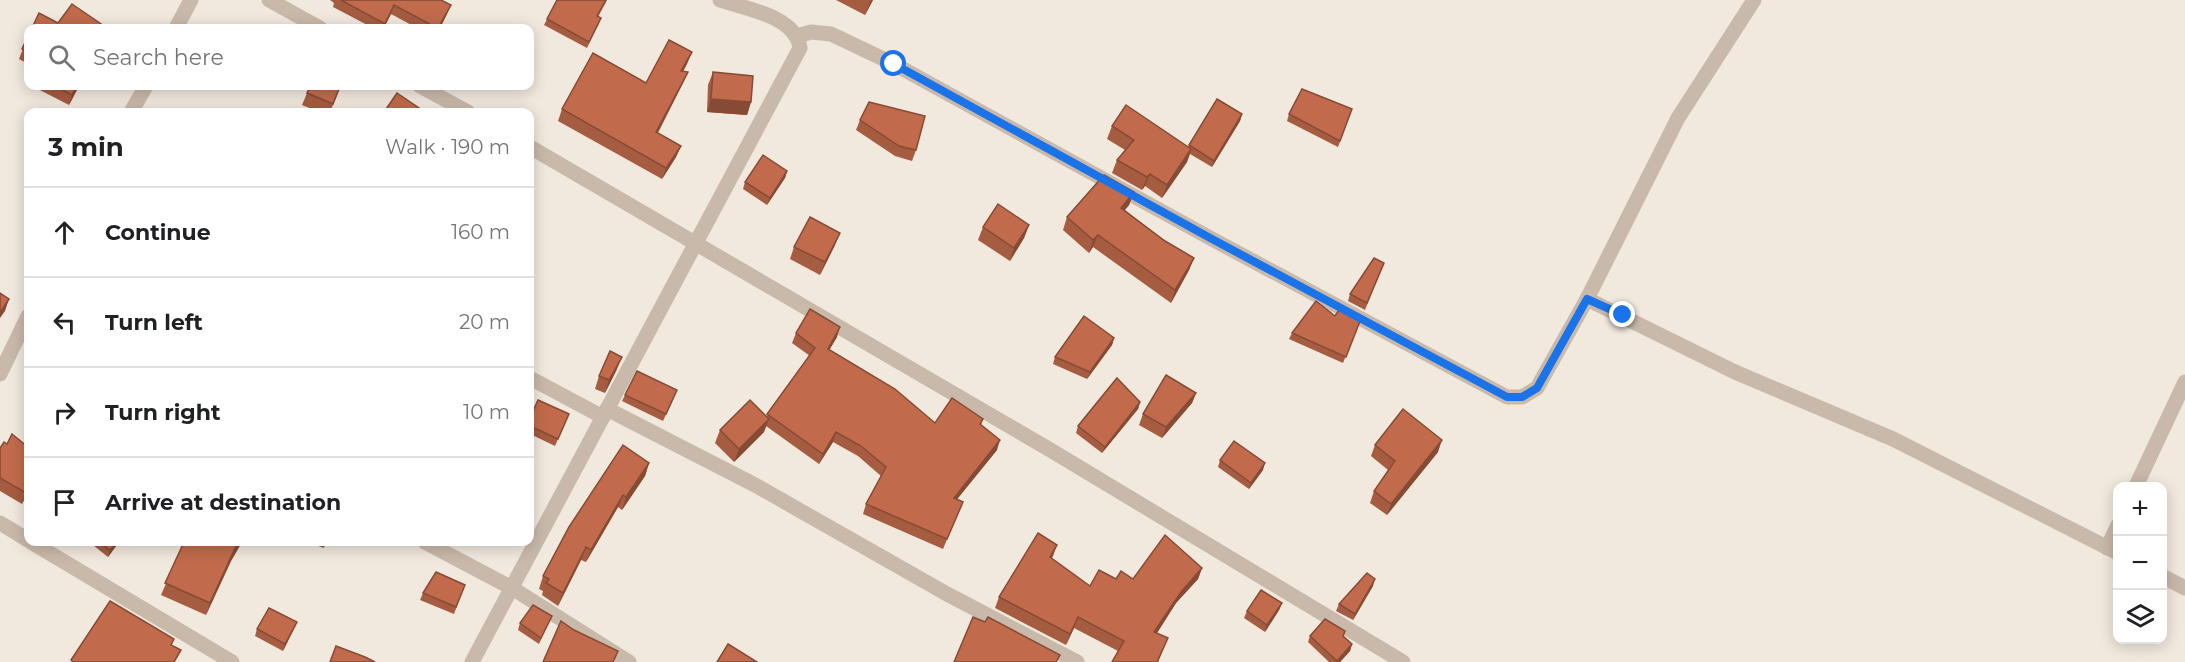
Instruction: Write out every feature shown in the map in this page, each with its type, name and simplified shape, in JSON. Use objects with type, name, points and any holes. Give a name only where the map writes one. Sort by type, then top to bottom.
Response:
[{"type":"street","points":[[178,24],[191,0]]},
{"type":"street","points":[[269,0],[313,24]]},
{"type":"street","points":[[472,662],[800,48],[798,36],[776,20],[720,0]]},
{"type":"street","points":[[798,36],[811,32],[831,34],[894,64],[1507,397],[1522,397],[1537,388],[1587,299],[1678,118],[1754,0]]},
{"type":"street","points":[[133,108],[144,90]]},
{"type":"street","points":[[427,90],[461,108]]},
{"type":"street","points":[[534,149],[1047,448],[1403,662]]},
{"type":"street","points":[[1587,299],[1735,372],[1893,439],[2112,550]]},
{"type":"street","points":[[0,374],[24,330]]},
{"type":"street","points":[[534,380],[755,485],[947,594],[1077,662]]},
{"type":"street","points":[[2138,482],[2185,382]]},
{"type":"street","points":[[0,523],[24,537]]},
{"type":"street","points":[[38,546],[232,662]]},
{"type":"street","points":[[433,546],[512,588],[629,662]]},
{"type":"street","points":[[2167,578],[2185,588]]},
{"type":"building","points":[[341,0],[441,0],[451,5],[440,24],[430,24],[394,5],[385,24]]},
{"type":"building","points":[[557,0],[606,0],[597,16],[601,18],[589,42],[547,19]]},
{"type":"building","points":[[72,4],[101,24],[34,24],[39,13],[58,23]]},
{"type":"building","points":[[669,40],[692,52],[681,71],[688,72],[656,132],[681,146],[666,168],[562,109],[593,53],[646,83]]},
{"type":"building","points":[[713,72],[753,76],[751,102],[711,99]]},
{"type":"building","points":[[1302,89],[1352,109],[1340,141],[1289,114]]},
{"type":"building","points":[[63,90],[75,90],[72,95]]},
{"type":"building","points":[[308,90],[338,90],[333,104],[307,93]]},
{"type":"building","points":[[397,93],[419,108],[387,108]]},
{"type":"building","points":[[1217,99],[1242,114],[1214,161],[1189,145]]},
{"type":"building","points":[[869,102],[925,116],[916,150],[899,146],[860,120]]},
{"type":"building","points":[[1126,105],[1191,149],[1167,185],[1150,174],[1147,177],[1117,160],[1134,140],[1112,126]]},
{"type":"building","points":[[763,155],[787,171],[770,198],[745,182]]},
{"type":"building","points":[[1104,175],[1134,192],[1121,208],[1165,241],[1194,258],[1175,290],[1098,235],[1093,240],[1067,217]]},
{"type":"building","points":[[998,204],[1029,225],[1014,248],[983,227]]},
{"type":"building","points":[[810,217],[840,233],[825,262],[794,247]]},
{"type":"building","points":[[1374,258],[1384,263],[1367,303],[1350,294]]},
{"type":"building","points":[[0,293],[9,299],[0,313]]},
{"type":"building","points":[[1316,301],[1335,316],[1339,310],[1360,321],[1346,357],[1292,333]]},
{"type":"building","points":[[810,309],[840,327],[828,349],[895,389],[935,423],[952,398],[983,419],[980,424],[1000,440],[954,498],[963,502],[947,539],[866,504],[886,467],[861,446],[836,432],[823,454],[767,414],[815,348],[796,333]]},
{"type":"building","points":[[1084,316],[1114,338],[1090,372],[1055,357]]},
{"type":"building","points":[[610,351],[622,357],[609,380],[599,376]]},
{"type":"building","points":[[637,371],[677,390],[666,414],[625,395]]},
{"type":"building","points":[[1166,375],[1196,393],[1166,427],[1143,414]]},
{"type":"building","points":[[1117,378],[1140,402],[1105,447],[1078,426]]},
{"type":"building","points":[[538,400],[569,414],[558,439],[534,428],[534,409]]},
{"type":"building","points":[[750,400],[769,419],[739,449],[720,430]]},
{"type":"building","points":[[1403,409],[1442,440],[1391,504],[1374,491],[1395,461],[1375,445]]},
{"type":"building","points":[[12,434],[24,444],[24,492],[0,478],[0,448],[4,442],[7,444]]},
{"type":"building","points":[[1234,441],[1265,463],[1251,483],[1220,460]]},
{"type":"building","points":[[623,445],[649,463],[626,497],[623,495],[591,550],[586,547],[563,593],[546,583],[549,579],[543,576],[569,527]]},
{"type":"building","points":[[1038,533],[1057,545],[1050,557],[1090,586],[1099,570],[1116,579],[1121,571],[1133,579],[1165,535],[1202,568],[1181,592],[1154,632],[1168,638],[1157,662],[1112,662],[1124,641],[1078,617],[1070,634],[999,597]]},
{"type":"building","points":[[182,546],[236,546],[210,603],[165,583]]},
{"type":"building","points":[[436,572],[465,585],[456,607],[423,593]]},
{"type":"building","points":[[1367,573],[1375,579],[1355,614],[1339,604]]},
{"type":"building","points":[[1261,590],[1282,603],[1267,625],[1247,611]]},
{"type":"building","points":[[110,601],[174,639],[171,645],[181,650],[174,662],[73,662],[71,660]]},
{"type":"building","points":[[533,605],[552,616],[541,638],[520,623]]},
{"type":"building","points":[[269,608],[297,622],[285,644],[257,629]]},
{"type":"building","points":[[973,617],[985,622],[988,617],[1060,655],[1056,662],[954,662]]},
{"type":"building","points":[[1325,619],[1345,631],[1343,636],[1352,644],[1337,661],[1310,636]]},
{"type":"building","points":[[561,621],[574,630],[618,651],[613,662],[543,662]]},
{"type":"building","points":[[728,644],[757,662],[717,662]]},
{"type":"building","points":[[336,646],[365,657],[375,662],[330,662]]},
{"type":"route","points":[[894,64],[1425,355],[1507,397],[1522,397],[1537,388],[1587,299],[1623,315]]}]
